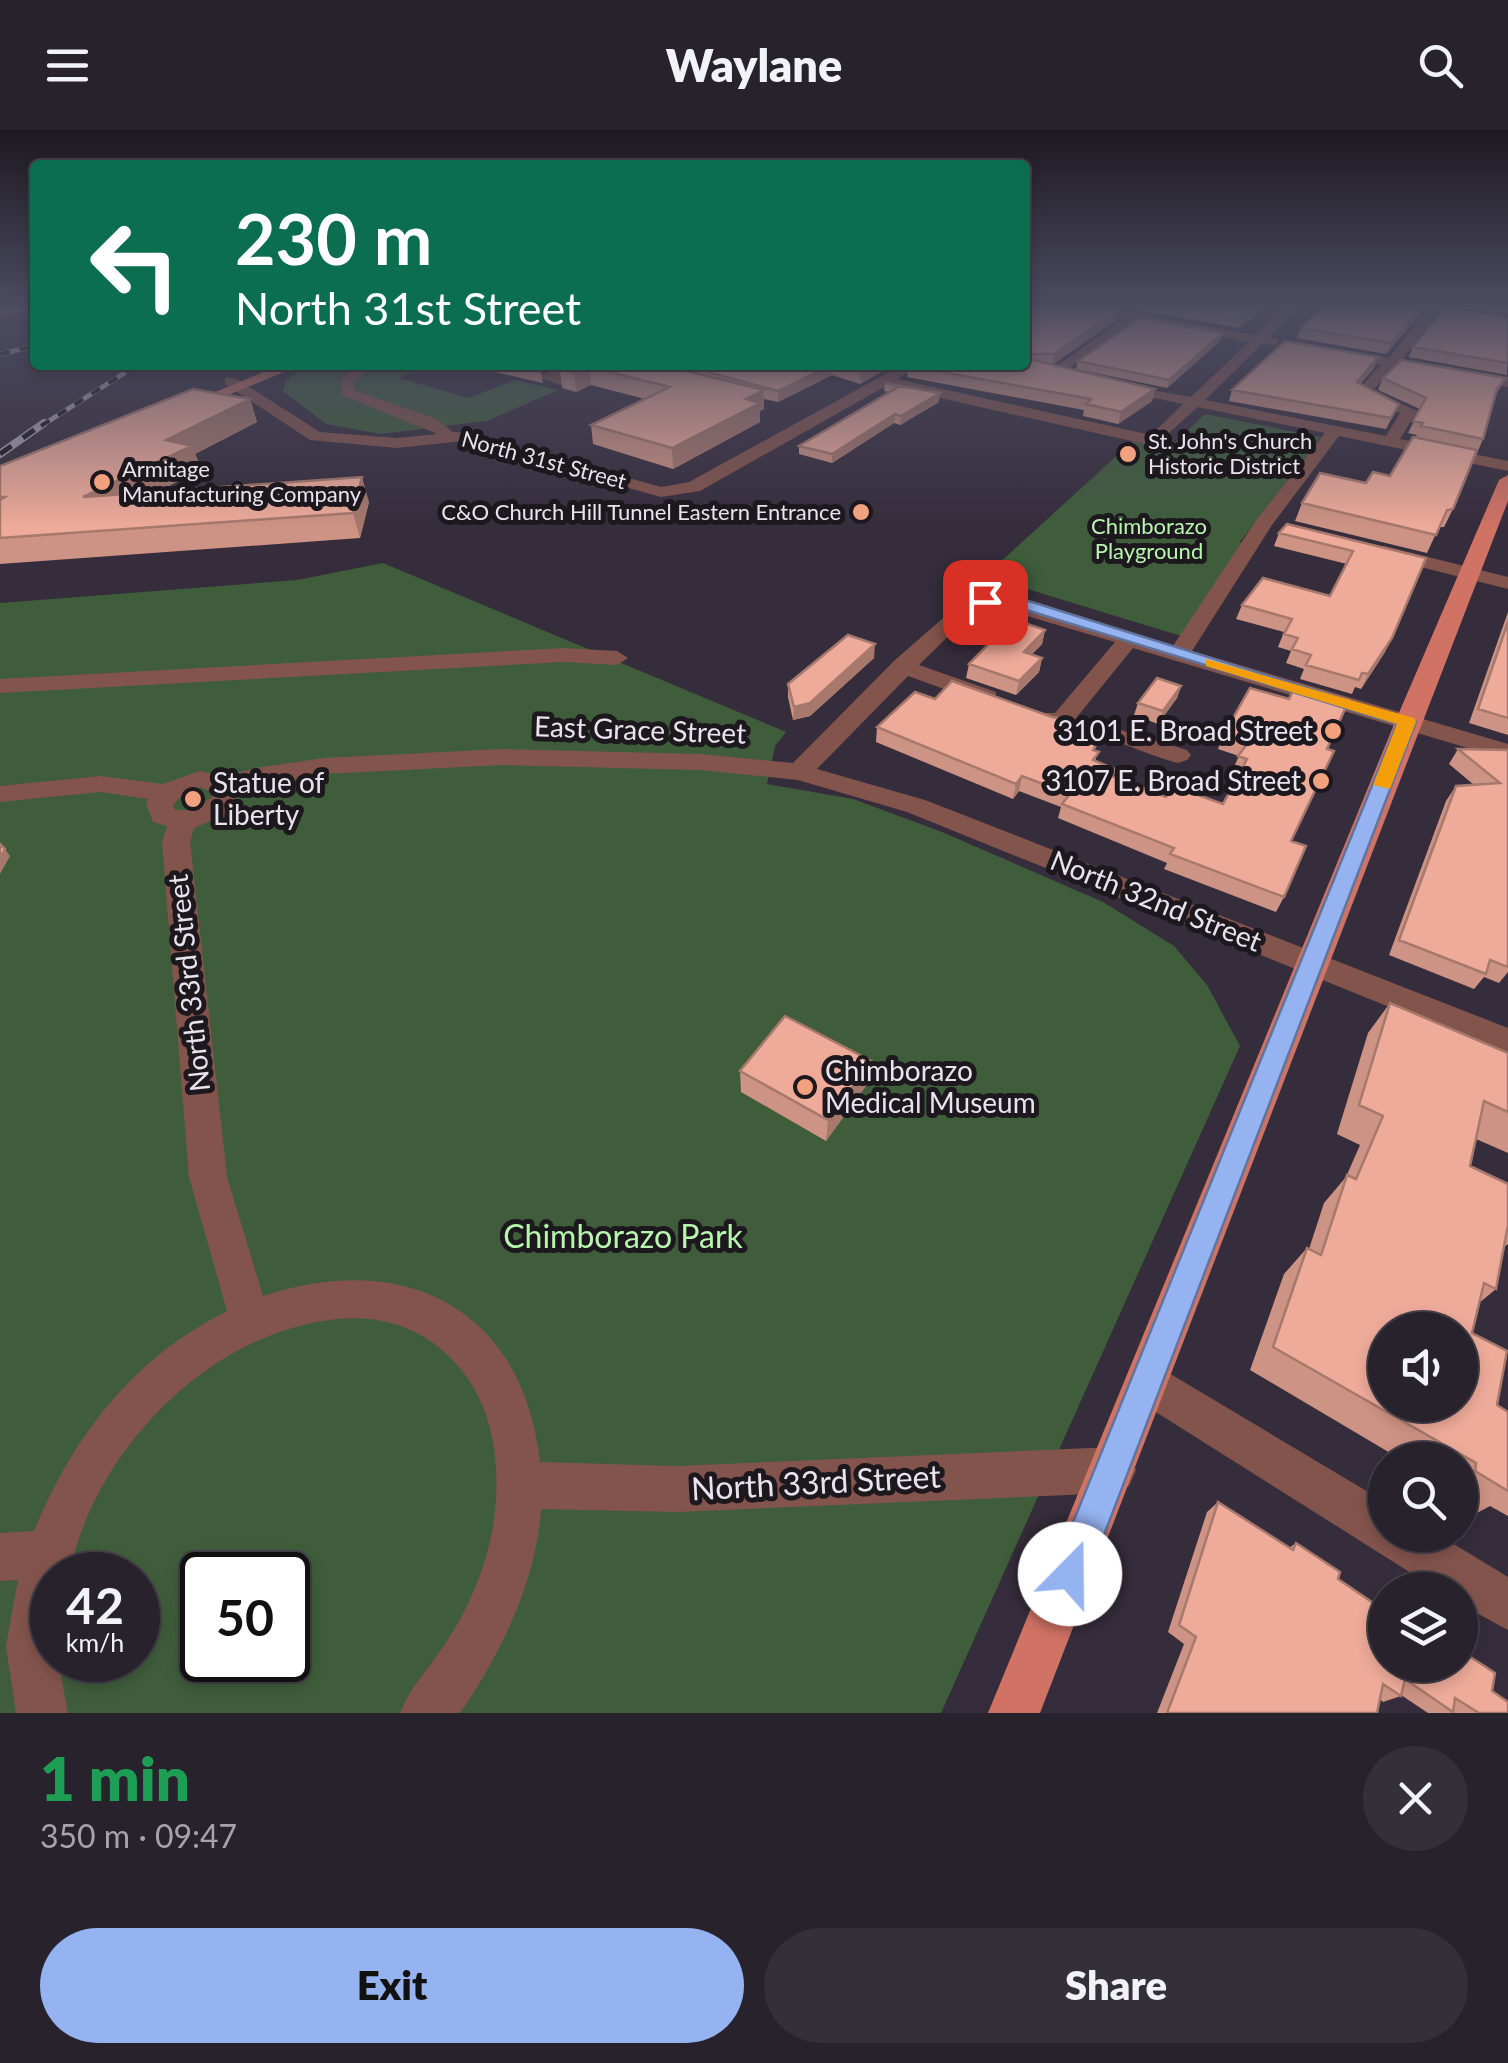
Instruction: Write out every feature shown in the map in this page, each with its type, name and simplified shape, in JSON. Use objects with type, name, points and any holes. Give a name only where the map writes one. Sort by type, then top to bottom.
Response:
[{"type":"main road","points":[[237,384],[242,381]]},
{"type":"main road","points":[[174,407],[246,381]]},
{"type":"main road","points":[[1014,1713],[1315,963],[1407,722],[1508,480]]},
{"type":"street","points":[[347,381],[347,392],[431,424],[448,436]]},
{"type":"street","points":[[885,381],[1154,442],[1217,381]]},
{"type":"street","name":"North 31st Street","points":[[237,384],[316,437],[397,443],[463,436],[661,492],[694,487],[885,381]]},
{"type":"street","points":[[1095,381],[1508,466]]},
{"type":"street","points":[[1374,381],[1363,392],[1410,411],[1390,442]]},
{"type":"street","points":[[1180,652],[1273,525],[1335,431]]},
{"type":"street","points":[[1370,549],[1508,582]]},
{"type":"street","points":[[800,772],[902,666],[965,609],[985,602],[1014,602],[1508,752]]},
{"type":"street","points":[[1059,723],[1130,638]]},
{"type":"street","points":[[0,686],[563,655],[616,658]]},
{"type":"street","points":[[902,666],[1059,723],[1093,727],[1178,755]]},
{"type":"street","name":"East Grace Street","points":[[0,794],[100,784],[174,807],[200,780],[226,786],[255,776],[324,766],[502,757],[740,765],[800,772]]},
{"type":"street","name":"North 32nd Street","points":[[800,772],[916,806],[1508,1042]]},
{"type":"street","points":[[174,807],[216,810],[226,800],[226,786]]},
{"type":"street","name":"North 33rd Street","points":[[174,807],[208,1177],[250,1320]]},
{"type":"street","points":[[42,1713],[23,1556],[87,1467],[145,1395],[196,1351],[250,1320],[306,1302],[360,1297],[409,1306],[452,1328],[486,1364],[510,1412],[520,1485],[512,1551],[487,1622],[446,1690],[426,1713]]},
{"type":"street","points":[[1146,1382],[1368,1519]]},
{"type":"street","name":"North 33rd Street","points":[[520,1485],[676,1489],[1113,1470]]},
{"type":"street","points":[[1421,1552],[1508,1606]]},
{"type":"green space","points":[[286,381],[409,381],[469,398],[513,381],[558,390],[487,421],[380,434],[326,424],[283,391]]},
{"type":"green space","name":"Chimborazo Playground","points":[[1205,414],[1321,437],[1240,542],[1246,548],[1181,636],[985,576],[1135,439],[1170,447]]},
{"type":"green space","name":"Chimborazo Park","points":[[383,563],[786,732],[775,746],[767,784],[853,799],[942,832],[1103,902],[1174,946],[1207,985],[1240,1046],[941,1713],[0,1713],[0,603],[297,580]]},
{"type":"building","points":[[645,381],[727,381],[764,390],[746,399],[760,403],[672,448],[591,425],[670,387]]},
{"type":"building","points":[[741,381],[799,381],[778,391]]},
{"type":"building","points":[[990,381],[1121,381],[1155,389],[1121,412],[1086,404],[1091,399]]},
{"type":"building","points":[[1242,381],[1358,381],[1399,404],[1391,418],[1232,390]]},
{"type":"building","points":[[1389,381],[1504,381],[1497,389],[1483,439],[1413,421],[1426,398]]},
{"type":"building","points":[[885,383],[940,393],[901,416],[895,414],[832,454],[799,446],[898,387]]},
{"type":"building","points":[[193,389],[250,399],[166,440],[192,446],[83,497],[362,477],[353,513],[0,538],[0,500],[5,497],[0,497],[0,466]]},
{"type":"building","points":[[1413,437],[1477,450],[1453,509],[1447,510],[1436,535],[1302,503],[1320,473],[1366,483],[1373,472],[1390,476]]},
{"type":"building","points":[[1287,524],[1426,558],[1392,638],[1368,674],[1362,673],[1359,680],[1306,665],[1311,655],[1292,649],[1298,638],[1284,634],[1292,619],[1242,605],[1263,578],[1330,596],[1353,551],[1279,533]]},
{"type":"building","points":[[1013,619],[1045,630],[1024,652],[1042,658],[1019,681],[969,664]]},
{"type":"building","points":[[1508,622],[1508,718],[1478,709]]},
{"type":"building","points":[[848,635],[875,644],[810,703],[794,707],[788,684]]},
{"type":"building","points":[[1157,678],[1181,686],[1163,711],[1138,703]]},
{"type":"building","points":[[952,681],[1052,717],[1087,723],[1076,738],[1096,745],[1093,750],[1099,752],[1093,760],[1117,770],[1112,776],[1166,797],[1173,786],[1223,804],[1247,759],[1238,756],[1248,743],[1224,734],[1250,688],[1289,699],[1296,684],[1349,700],[1327,749],[1334,751],[1291,841],[1306,846],[1284,897],[1170,854],[1174,848],[1062,804],[1070,794],[1022,776],[1016,784],[877,727],[915,692],[935,699]]},
{"type":"building","points":[[1458,749],[1508,750],[1508,967],[1490,960],[1486,974],[1399,940],[1456,786],[1500,783]]},
{"type":"building","points":[[1390,1003],[1508,1053],[1508,1112],[1484,1101],[1470,1166],[1508,1184],[1508,1225],[1496,1289],[1484,1283],[1477,1312],[1368,1312],[1368,1401],[1273,1347],[1307,1248],[1321,1255],[1347,1175],[1356,1179],[1383,1116],[1359,1105]]},
{"type":"building","name":"Chimborazo Medical Museum","points":[[785,1016],[871,1061],[828,1120],[740,1071]]},
{"type":"building","points":[[1478,1336],[1507,1351],[1497,1405],[1508,1412],[1508,1491],[1478,1473],[1478,1442],[1439,1442],[1404,1422],[1478,1422]]},
{"type":"building","points":[[1218,1502],[1293,1550],[1296,1543],[1340,1572],[1338,1579],[1368,1599],[1368,1682],[1404,1682],[1401,1696],[1383,1684],[1377,1713],[1167,1713],[1196,1637],[1179,1625]]},
{"type":"building","points":[[1478,1662],[1495,1673],[1492,1691],[1508,1702],[1508,1713],[1479,1713],[1455,1698],[1453,1712],[1409,1682],[1478,1682]]},
{"type":"railway","points":[[41,426],[112,381]]},
{"type":"railway","points":[[0,454],[44,423]]},
{"type":"slow traffic","points":[[1212,662],[1407,722],[1383,785]]},
{"type":"place","name":"St. John's Church Historic District","points":[[1128,454]]},
{"type":"place","name":"Armitage Manufacturing Company","points":[[102,482]]},
{"type":"place","name":"C&O Church Hill Tunnel Eastern Entrance","points":[[861,512]]},
{"type":"place","name":"3101 E. Broad Street","points":[[1333,731]]},
{"type":"place","name":"3107 E. Broad Street","points":[[1321,781]]},
{"type":"place","name":"Statue of Liberty","points":[[193,799]]},
{"type":"place","name":"Chimborazo Medical Museum","points":[[805,1087]]},
{"type":"route","points":[[985,602],[1014,602],[1407,722],[1315,963],[1070,1574]]}]
